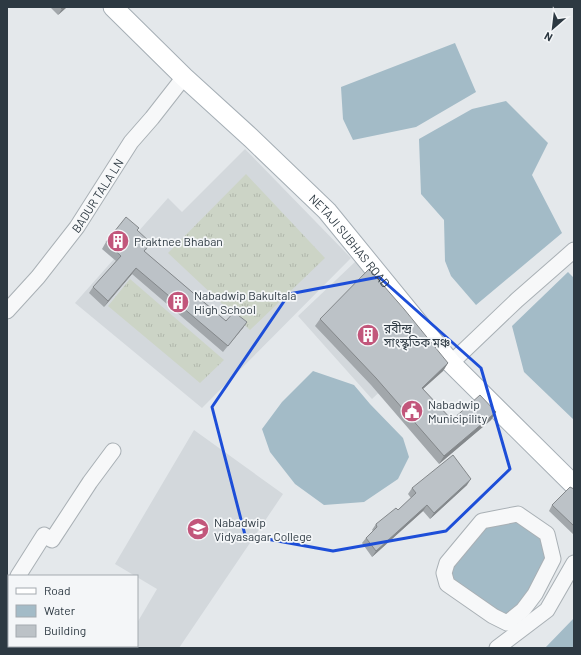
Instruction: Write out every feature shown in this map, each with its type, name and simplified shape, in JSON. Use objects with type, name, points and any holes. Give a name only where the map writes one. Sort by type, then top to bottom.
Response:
[{"type":"main road","name":"NETAJI SUBHAS ROAD","points":[[113,7],[184,77],[251,138],[327,211],[451,363],[574,485]]},
{"type":"street","name":"BADUR TALA LN","points":[[7,311],[38,277],[77,227],[131,142],[184,77]]},
{"type":"street","points":[[451,363],[517,300],[574,250]]},
{"type":"street","points":[[19,575],[44,535],[52,540],[112,451]]},
{"type":"street","points":[[518,514],[547,534],[553,559],[535,594],[523,610],[507,622],[493,616],[447,584],[444,572],[447,563],[482,521],[518,514]]},
{"type":"street","points":[[497,648],[547,610],[574,563]]},
{"type":"street","points":[[535,594],[554,599]]},
{"type":"highlighted area","points":[[379,277],[481,368],[510,469],[446,531],[333,551],[245,535],[212,407],[289,294]]},
{"type":"shaded area","points":[[245,149],[351,258],[202,408],[75,303],[168,198],[182,212]]},
{"type":"shaded area","name":"রবীন্দ্র সাংস্কৃতিক মঞ্চ","points":[[356,261],[430,344],[372,399],[298,316]]},
{"type":"shaded area","name":"Nabadwip Vidyasagar College","points":[[194,430],[283,494],[179,648],[122,648],[138,647],[138,621],[157,589],[138,578],[138,575],[133,575],[115,564]]},
{"type":"green space","points":[[246,174],[325,258],[250,330],[168,253]]},
{"type":"green space","points":[[130,279],[224,360],[200,383],[108,306]]},
{"type":"water","points":[[455,43],[476,92],[416,127],[353,140],[343,119],[341,87]]},
{"type":"water","points":[[506,101],[548,143],[532,175],[562,233],[476,305],[451,276],[445,261],[444,220],[421,194],[419,139],[472,109]]},
{"type":"water","points":[[568,272],[574,278],[574,420],[524,372],[512,326]]},
{"type":"water","points":[[313,371],[354,385],[403,438],[409,457],[398,479],[364,502],[324,505],[295,484],[270,452],[262,429],[282,402]]},
{"type":"water","points":[[518,514],[547,534],[553,559],[507,623],[447,584],[447,563],[482,521]]},
{"type":"water","points":[[574,618],[574,648],[545,648]]},
{"type":"building","points":[[126,217],[139,228],[137,230],[151,243],[144,251],[226,321],[234,312],[247,322],[228,346],[136,268],[108,301],[93,287],[121,256],[106,242]]},
{"type":"building","points":[[369,269],[448,363],[422,388],[452,420],[480,395],[496,412],[444,456],[376,378],[320,319]]},
{"type":"building","points":[[453,455],[471,479],[434,513],[427,505],[376,551],[366,538],[377,527],[376,524],[396,508],[398,510],[416,493],[412,488]]},
{"type":"building","points":[[570,487],[574,489],[574,526],[552,505]]},
{"type":"place","name":"Praktnee Bhaban","points":[[118,241]]},
{"type":"place","name":"Nabadwip Bakultala High School","points":[[178,302]]},
{"type":"place","name":"রবীন্দ্র সাংস্কৃতিক মঞ্চ","points":[[368,335]]},
{"type":"place","name":"Nabadwip Municipility","points":[[412,411]]},
{"type":"place","name":"Nabadwip Vidyasagar College","points":[[198,529]]}]
